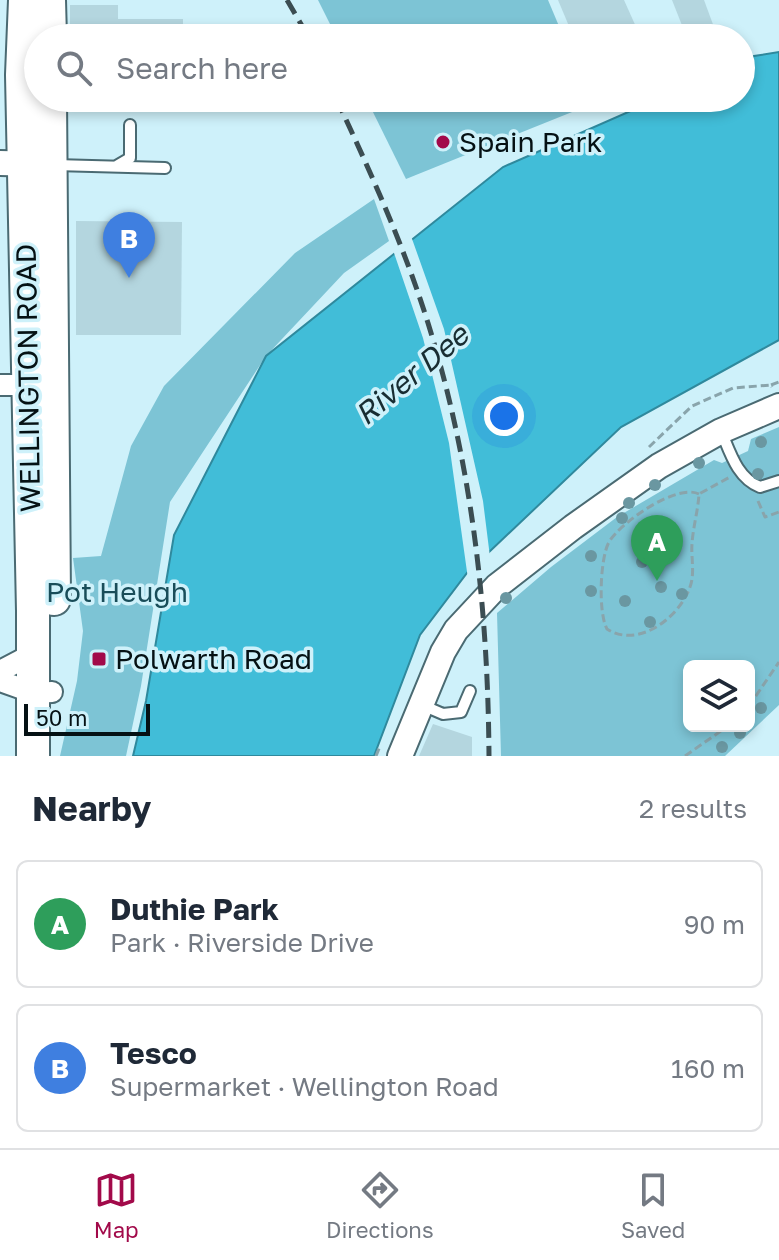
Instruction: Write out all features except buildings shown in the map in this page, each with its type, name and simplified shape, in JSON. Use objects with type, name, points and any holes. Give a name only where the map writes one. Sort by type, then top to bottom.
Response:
[{"type":"main road","name":"WELLINGTON ROAD","points":[[24,24],[25,0]]},
{"type":"main road","points":[[49,0],[50,24]]},
{"type":"main road","name":"WELLINGTON ROAD","points":[[24,25],[22,75],[33,648],[43,693]]},
{"type":"main road","name":"WELLINGTON ROAD","points":[[25,164],[45,112]]},
{"type":"main road","name":"WELLINGTON ROAD","points":[[27,385],[54,543],[36,756]]},
{"type":"street","points":[[400,756],[430,678],[456,630],[497,586],[615,495],[775,395]]},
{"type":"street","points":[[0,671],[27,657],[33,648]]},
{"type":"street","points":[[0,681],[43,693]]},
{"type":"lane","points":[[117,166],[130,158],[130,125]]},
{"type":"lane","points":[[25,164],[165,168]]},
{"type":"lane","points":[[721,431],[740,471],[756,486],[779,481]]},
{"type":"lane","points":[[420,705],[443,714],[461,712],[470,691]]},
{"type":"path","points":[[775,395],[779,382]]},
{"type":"path","points":[[699,494],[693,532],[692,581],[682,602],[670,616],[645,634],[629,637],[607,629],[602,615],[602,591],[605,553],[610,541],[629,520],[653,505],[687,491],[699,494],[740,471]]},
{"type":"path","points":[[755,697],[779,662]]},
{"type":"path","points":[[685,756],[719,732]]},
{"type":"green space","points":[[318,0],[548,0],[558,24],[330,24]]},
{"type":"green space","name":"Spain Park","points":[[373,112],[572,112],[406,179]]},
{"type":"green space","name":"Pot Heugh","points":[[374,199],[389,241],[344,273],[266,356],[170,502],[141,686],[126,756],[60,756],[77,681],[83,631],[73,558],[101,556],[131,446],[164,386],[295,253]]},
{"type":"green space","points":[[779,427],[779,705],[755,728],[755,660],[683,660],[683,732],[750,732],[725,756],[501,756],[497,613],[617,517],[714,460],[722,463],[748,451],[751,439]]},
{"type":"water","name":"River Dee","points":[[779,52],[779,340],[621,427],[467,573],[420,635],[374,756],[133,756],[146,701],[174,535],[266,356],[503,167],[628,112],[755,112],[755,56]]},
{"type":"pier","points":[[411,236],[444,329],[483,501],[490,557],[468,579],[449,443],[423,338],[393,250]]},
{"type":"railway","points":[[287,0],[301,24]]},
{"type":"railway","points":[[342,112],[408,266],[428,323],[456,429],[475,537],[481,592],[489,756]]},
{"type":"place","name":"Spain Park","points":[[443,142]]},
{"type":"place","name":"Tesco","points":[[129,278]]},
{"type":"place","name":"Duthie Park","points":[[657,581]]},
{"type":"place","name":"Polwarth Road","points":[[99,659]]}]
